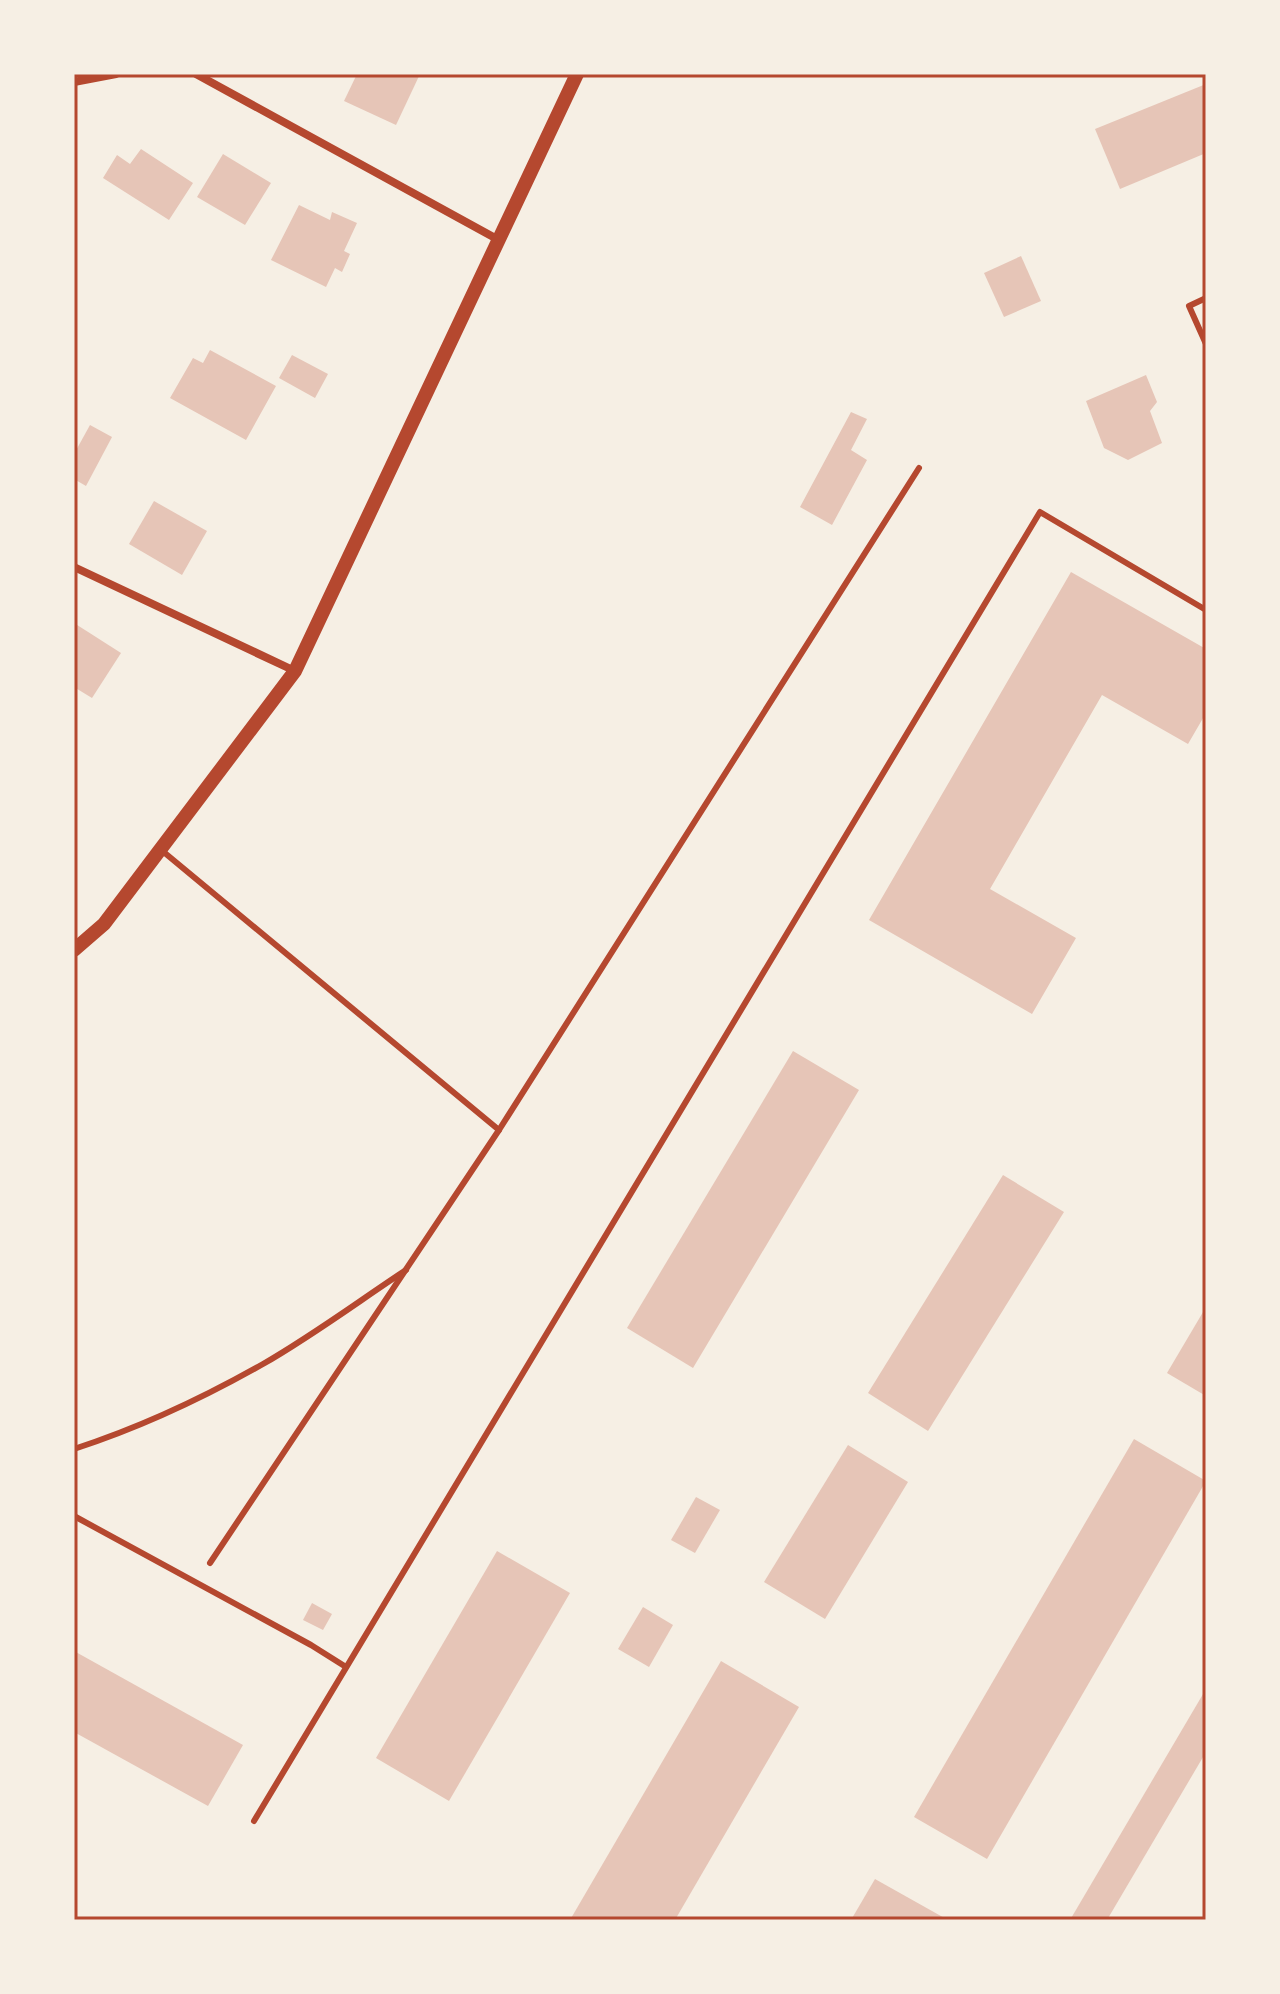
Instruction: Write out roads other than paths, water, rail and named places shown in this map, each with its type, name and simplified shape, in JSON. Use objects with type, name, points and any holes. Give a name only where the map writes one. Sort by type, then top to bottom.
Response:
[{"type":"street","points":[[74,82],[116,74]]},
{"type":"street","points":[[196,74],[497,239]]},
{"type":"street","points":[[74,950],[104,924],[295,671],[577,74]]},
{"type":"street","points":[[74,567],[295,671]]},
{"type":"lane","points":[[1206,298],[1189,306],[1206,344]]},
{"type":"lane","points":[[210,1563],[499,1130],[919,468]]},
{"type":"lane","points":[[254,1821],[1040,512],[1206,610]]},
{"type":"lane","points":[[160,849],[499,1130]]},
{"type":"lane","points":[[74,1449],[110,1438],[186,1404],[265,1363],[409,1268]]},
{"type":"lane","points":[[74,1516],[346,1667]]}]
